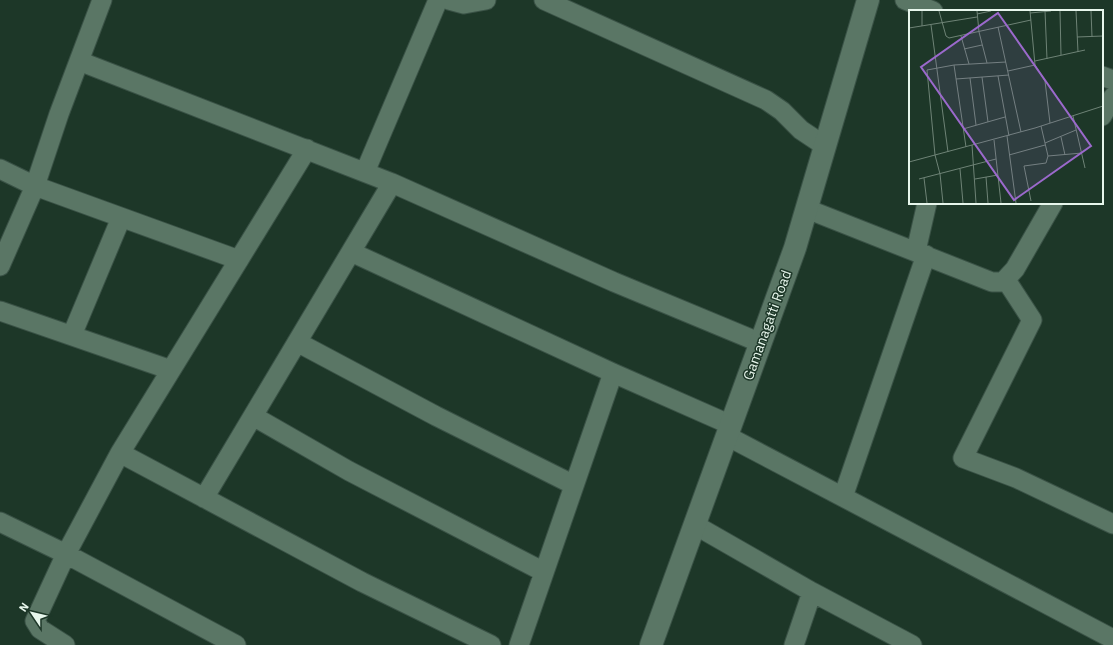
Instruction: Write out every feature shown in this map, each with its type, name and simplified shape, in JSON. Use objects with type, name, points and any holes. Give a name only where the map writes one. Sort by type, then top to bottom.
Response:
[{"type":"street","points":[[0,266],[35,186],[102,0]]},
{"type":"street","points":[[365,172],[438,0]]},
{"type":"street","points":[[449,0],[464,4],[486,0]]},
{"type":"street","points":[[544,0],[766,100],[782,111],[801,130],[825,146]]},
{"type":"street","name":"Gamanagatti Road","points":[[651,645],[795,248],[868,0]]},
{"type":"street","points":[[905,0],[930,10]]},
{"type":"street","points":[[79,61],[392,183],[614,282],[761,342]]},
{"type":"street","points":[[1103,76],[1113,80]]},
{"type":"street","points":[[1103,114],[1113,97]]},
{"type":"street","points":[[65,645],[40,629],[35,621],[66,554],[120,453],[307,149]]},
{"type":"street","points":[[0,169],[35,186],[239,260]]},
{"type":"street","points":[[204,498],[392,183]]},
{"type":"street","points":[[843,497],[921,253],[927,204]]},
{"type":"street","points":[[1003,282],[1015,269],[1052,204]]},
{"type":"street","points":[[807,209],[992,282],[1008,283],[1032,320],[963,458],[1016,478],[1113,524]]},
{"type":"street","points":[[72,335],[121,218]]},
{"type":"street","points":[[350,252],[613,373],[729,431],[843,497],[1113,639]]},
{"type":"street","points":[[0,311],[171,370]]},
{"type":"street","points":[[297,342],[436,416],[574,485]]},
{"type":"street","points":[[519,645],[613,373]]},
{"type":"street","points":[[253,416],[349,471],[544,572]]},
{"type":"street","points":[[120,453],[362,582],[490,645]]},
{"type":"street","points":[[0,522],[66,554],[236,645]]},
{"type":"street","points":[[695,524],[812,592],[910,644]]},
{"type":"street","points":[[794,645],[812,592]]}]
